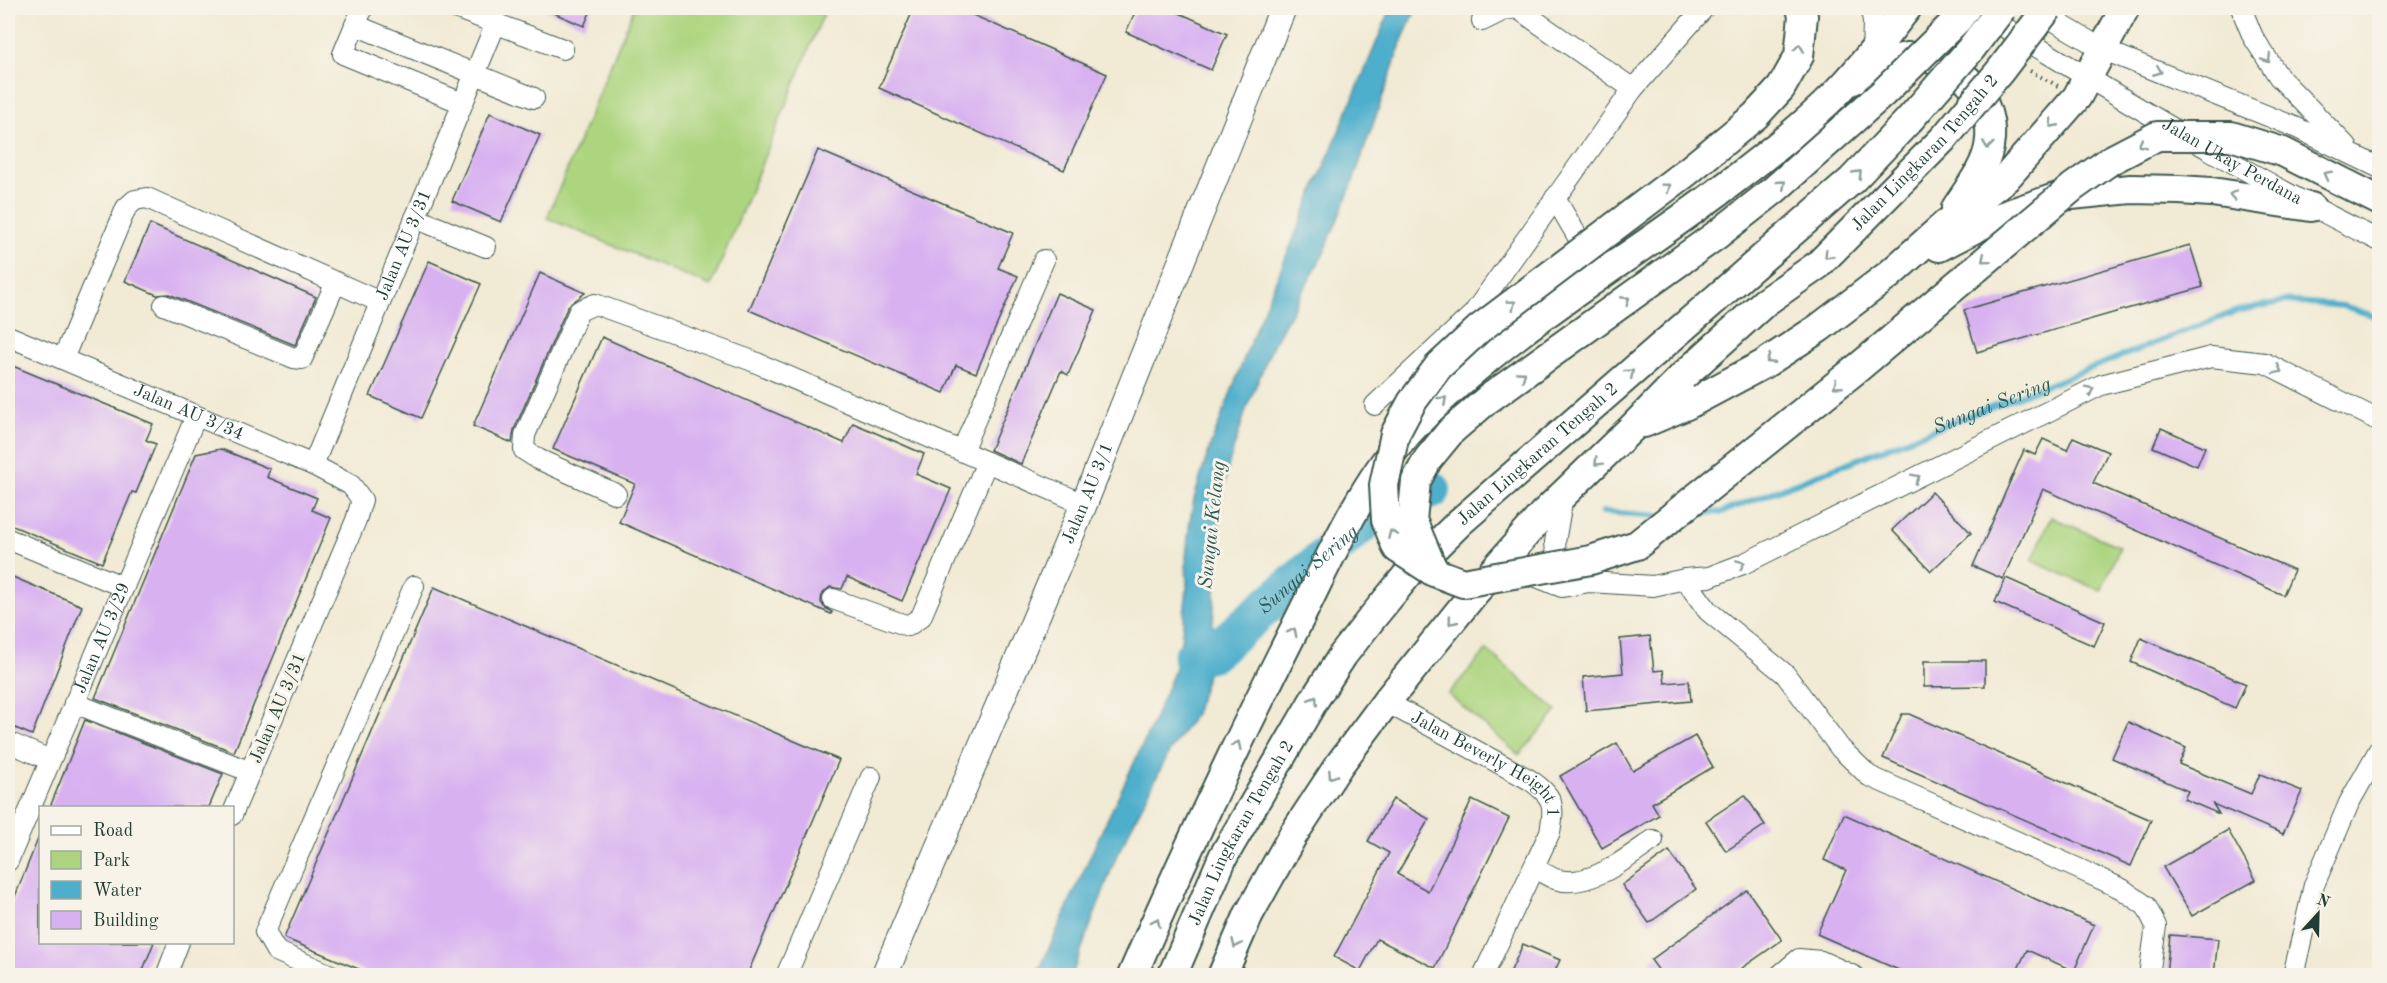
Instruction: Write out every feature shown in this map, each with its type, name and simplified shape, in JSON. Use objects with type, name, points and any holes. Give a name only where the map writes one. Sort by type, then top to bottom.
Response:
[{"type":"highway","points":[[1801,8],[1803,16],[1798,56],[1781,88],[1755,116],[1688,171],[1479,329],[1438,367],[1412,402],[1395,434],[1384,485],[1386,520],[1398,548],[1434,572],[1463,583],[1591,560],[1637,545],[1841,382],[2073,187],[2110,160],[2157,136],[2231,136],[2283,152],[2379,201]]},
{"type":"highway","points":[[1132,975],[1266,684],[1361,499],[1417,423],[1512,340],[1742,174],[1791,134],[1846,84],[1907,8]]},
{"type":"highway","points":[[1434,572],[1412,520],[1416,481],[1428,459],[1451,431],[1488,399],[1718,234],[1774,190],[1883,93],[1966,8]]},
{"type":"highway","name":"Jalan Lingkaran Tengah 2","points":[[1172,975],[1223,857],[1314,700],[1343,655],[1372,618],[1434,546],[1852,180],[1909,120],[1970,50],[2002,8]]},
{"type":"highway","name":"Jalan Lingkaran Tengah 2","points":[[1222,975],[1249,914],[1293,835],[1339,765],[1386,702],[1475,592],[1543,514],[1632,429],[1683,376],[1765,302],[1818,265],[1937,145],[2000,71],[2048,8]]},
{"type":"highway","points":[[1632,429],[1689,404],[1764,364],[1819,328],[1890,274],[1946,224],[2006,177],[2077,97],[2125,8]]},
{"type":"highway","points":[[1846,84],[1884,65],[1908,57],[1937,60],[1972,83],[1988,114],[1990,146],[1985,163],[1946,224]]},
{"type":"highway","points":[[1890,274],[1991,220],[2061,196],[2131,189],[2179,189],[2311,207]]},
{"type":"main road","name":"Jalan AU 3/1","points":[[884,975],[1084,504],[1283,8]]},
{"type":"street","points":[[457,8],[563,48]]},
{"type":"street","points":[[1482,21],[1504,10],[1517,8],[1633,89]]},
{"type":"street","points":[[1375,405],[1473,314],[1633,89],[1704,8]]},
{"type":"street","points":[[1871,8],[1872,53]]},
{"type":"street","name":"Jalan Ukay Perdana","points":[[1971,8],[2311,207],[2379,240]]},
{"type":"street","points":[[2031,8],[2104,50],[2225,98],[2379,168]]},
{"type":"street","points":[[2241,8],[2253,37],[2279,77],[2356,157]]},
{"type":"street","points":[[462,103],[344,54],[359,16],[474,74],[534,98]]},
{"type":"street","name":"Jalan AU 3/31","points":[[313,465],[496,23]]},
{"type":"street","points":[[63,359],[126,207],[135,200],[147,198],[380,302]]},
{"type":"street","points":[[1555,198],[1601,276]]},
{"type":"street","points":[[415,218],[486,247]]},
{"type":"street","points":[[962,451],[1044,260]]},
{"type":"street","points":[[164,305],[294,358],[302,359],[336,282]]},
{"type":"street","points":[[616,494],[538,459],[524,450],[525,435],[579,311],[595,304],[750,360],[1084,504]]},
{"type":"street","name":"Jalan AU 3/34","points":[[8,336],[313,465],[351,485],[362,500]]},
{"type":"street","points":[[1475,592],[1534,576],[1562,587],[1589,582],[1653,586],[1685,579],[1709,577],[1743,564],[2101,385],[2211,357],[2265,363],[2379,421]]},
{"type":"street","name":"Jalan AU 3/29","points":[[8,861],[196,416]]},
{"type":"street","points":[[833,599],[908,626],[921,617],[987,462]]},
{"type":"street","points":[[1563,496],[1555,542],[1556,553],[1574,572],[1589,582]]},
{"type":"street","name":"Jalan AU 3/31","points":[[234,810],[356,520],[362,500]]},
{"type":"street","points":[[8,539],[124,587]]},
{"type":"street","points":[[1685,579],[1708,611],[1785,674],[1840,748],[1869,776],[2122,889],[2146,906],[2156,926],[2149,975]]},
{"type":"street","points":[[333,975],[276,951],[266,932],[414,586]]},
{"type":"street","name":"Jalan Beverly Height 1","points":[[1386,702],[1530,780],[1547,792],[1554,811],[1550,832],[1483,975]]},
{"type":"street","points":[[74,703],[250,772]]},
{"type":"street","points":[[8,742],[50,760]]},
{"type":"street","points":[[2293,975],[2314,885],[2349,803],[2379,748]]},
{"type":"street","points":[[786,975],[871,777]]},
{"type":"street","points":[[1534,868],[1557,879],[1588,879],[1626,859],[1653,840]]},
{"type":"street","points":[[166,975],[178,944]]},
{"type":"street","points":[[1779,975],[1798,959],[1821,961],[1854,975]]},
{"type":"green space","points":[[634,8],[826,8],[711,286],[547,218]]},
{"type":"green space","points":[[2051,517],[2120,547],[2101,591],[2032,561]]},
{"type":"green space","points":[[1487,650],[1557,711],[1519,755],[1448,694]]},
{"type":"water","name":"Sungai Kelang","points":[[1391,8],[1417,8],[1403,38],[1353,182],[1324,253],[1273,345],[1247,407],[1229,463],[1221,503],[1211,655],[1195,714],[1170,751],[1116,857],[1072,975],[1037,975],[1174,672],[1181,641],[1187,589],[1186,558],[1189,527],[1194,499],[1209,449],[1255,330]]},
{"type":"building","points":[[542,8],[592,8],[584,26]]},
{"type":"building","points":[[914,8],[957,8],[1107,74],[1064,170],[879,88]]},
{"type":"building","points":[[1137,8],[1168,8],[1227,34],[1211,70],[1126,32]]},
{"type":"building","points":[[490,113],[540,135],[501,222],[452,201]]},
{"type":"building","points":[[818,150],[1013,233],[998,268],[1018,276],[976,373],[956,365],[944,393],[749,310]]},
{"type":"building","points":[[150,224],[316,297],[295,345],[169,294],[157,295],[125,281]]},
{"type":"building","points":[[2190,245],[2203,287],[1977,352],[1964,310]]},
{"type":"building","points":[[429,261],[481,284],[421,418],[370,396]]},
{"type":"building","points":[[540,273],[585,293],[568,306],[514,430],[512,443],[473,426]]},
{"type":"building","points":[[1057,293],[1096,310],[1068,375],[1061,371],[1021,464],[990,450]]},
{"type":"building","points":[[602,337],[844,443],[853,423],[924,454],[916,474],[951,489],[902,601],[847,577],[842,589],[830,587],[822,594],[821,602],[832,612],[831,614],[619,522],[635,484],[553,449]]},
{"type":"building","points":[[8,364],[153,424],[146,440],[156,444],[136,493],[132,492],[102,563],[8,524]]},
{"type":"building","points":[[2161,428],[2205,447],[2197,466],[2153,447]]},
{"type":"building","points":[[2073,437],[2108,452],[2093,483],[2294,570],[2283,595],[2043,489],[2003,579],[1973,566],[2024,450],[2035,455],[2043,439],[2067,450]]},
{"type":"building","points":[[221,449],[270,469],[267,477],[317,498],[312,510],[331,518],[234,752],[95,698],[196,454]]},
{"type":"building","points":[[1932,492],[1971,533],[1931,571],[1892,530]]},
{"type":"building","points":[[8,575],[82,606],[32,735],[8,725]]},
{"type":"building","points":[[2006,578],[2105,622],[2094,646],[1995,602]]},
{"type":"building","points":[[434,587],[839,760],[747,975],[373,975],[284,938]]},
{"type":"building","points":[[1650,636],[1654,671],[1663,670],[1665,683],[1689,681],[1691,701],[1586,711],[1583,677],[1623,673],[1620,639]]},
{"type":"building","points":[[2141,638],[2246,684],[2235,708],[2131,662]]},
{"type":"building","points":[[1924,661],[1985,661],[1985,686],[1924,687]]},
{"type":"building","points":[[1902,714],[1909,714],[2151,820],[2131,866],[1883,758]]},
{"type":"building","points":[[85,720],[223,774],[209,806],[50,806]]},
{"type":"building","points":[[2128,722],[2186,748],[2179,764],[2251,794],[2260,774],[2302,791],[2283,834],[2213,804],[2219,814],[2184,799],[2188,791],[2112,758]]},
{"type":"building","points":[[1695,736],[1713,767],[1652,803],[1659,815],[1602,848],[1560,776],[1617,743],[1633,771]]},
{"type":"building","points":[[1745,795],[1765,825],[1726,851],[1706,821]]},
{"type":"building","points":[[1393,799],[1429,819],[1397,874],[1428,891],[1472,800],[1509,818],[1435,968],[1377,939],[1360,971],[1334,957],[1389,853],[1368,841]]},
{"type":"building","points":[[1844,814],[2094,925],[2074,971],[2027,950],[2015,975],[1910,975],[1817,934],[1846,870],[1824,860]]},
{"type":"building","points":[[2228,830],[2256,880],[2192,916],[2163,867]]},
{"type":"building","points":[[39,836],[39,944],[153,944],[141,975],[8,975],[8,914]]},
{"type":"building","points":[[1669,851],[1696,889],[1649,923],[1622,885]]},
{"type":"building","points":[[1747,890],[1782,940],[1732,975],[1662,975],[1651,960]]},
{"type":"building","points":[[2170,935],[2218,939],[2214,975],[2166,975]]},
{"type":"building","points":[[1523,944],[1560,960],[1553,975],[1509,975]]},
{"type":"waterway","name":"Sungai Sering","points":[[1692,514],[1722,512],[2237,311],[2286,301],[2344,306],[2380,318]]},
{"type":"waterway","name":"Sungai Sering","points":[[1192,658],[1211,654],[1394,497],[1432,490]]},
{"type":"waterway","name":"Sungai Sering","points":[[1603,512],[1658,516]]}]
